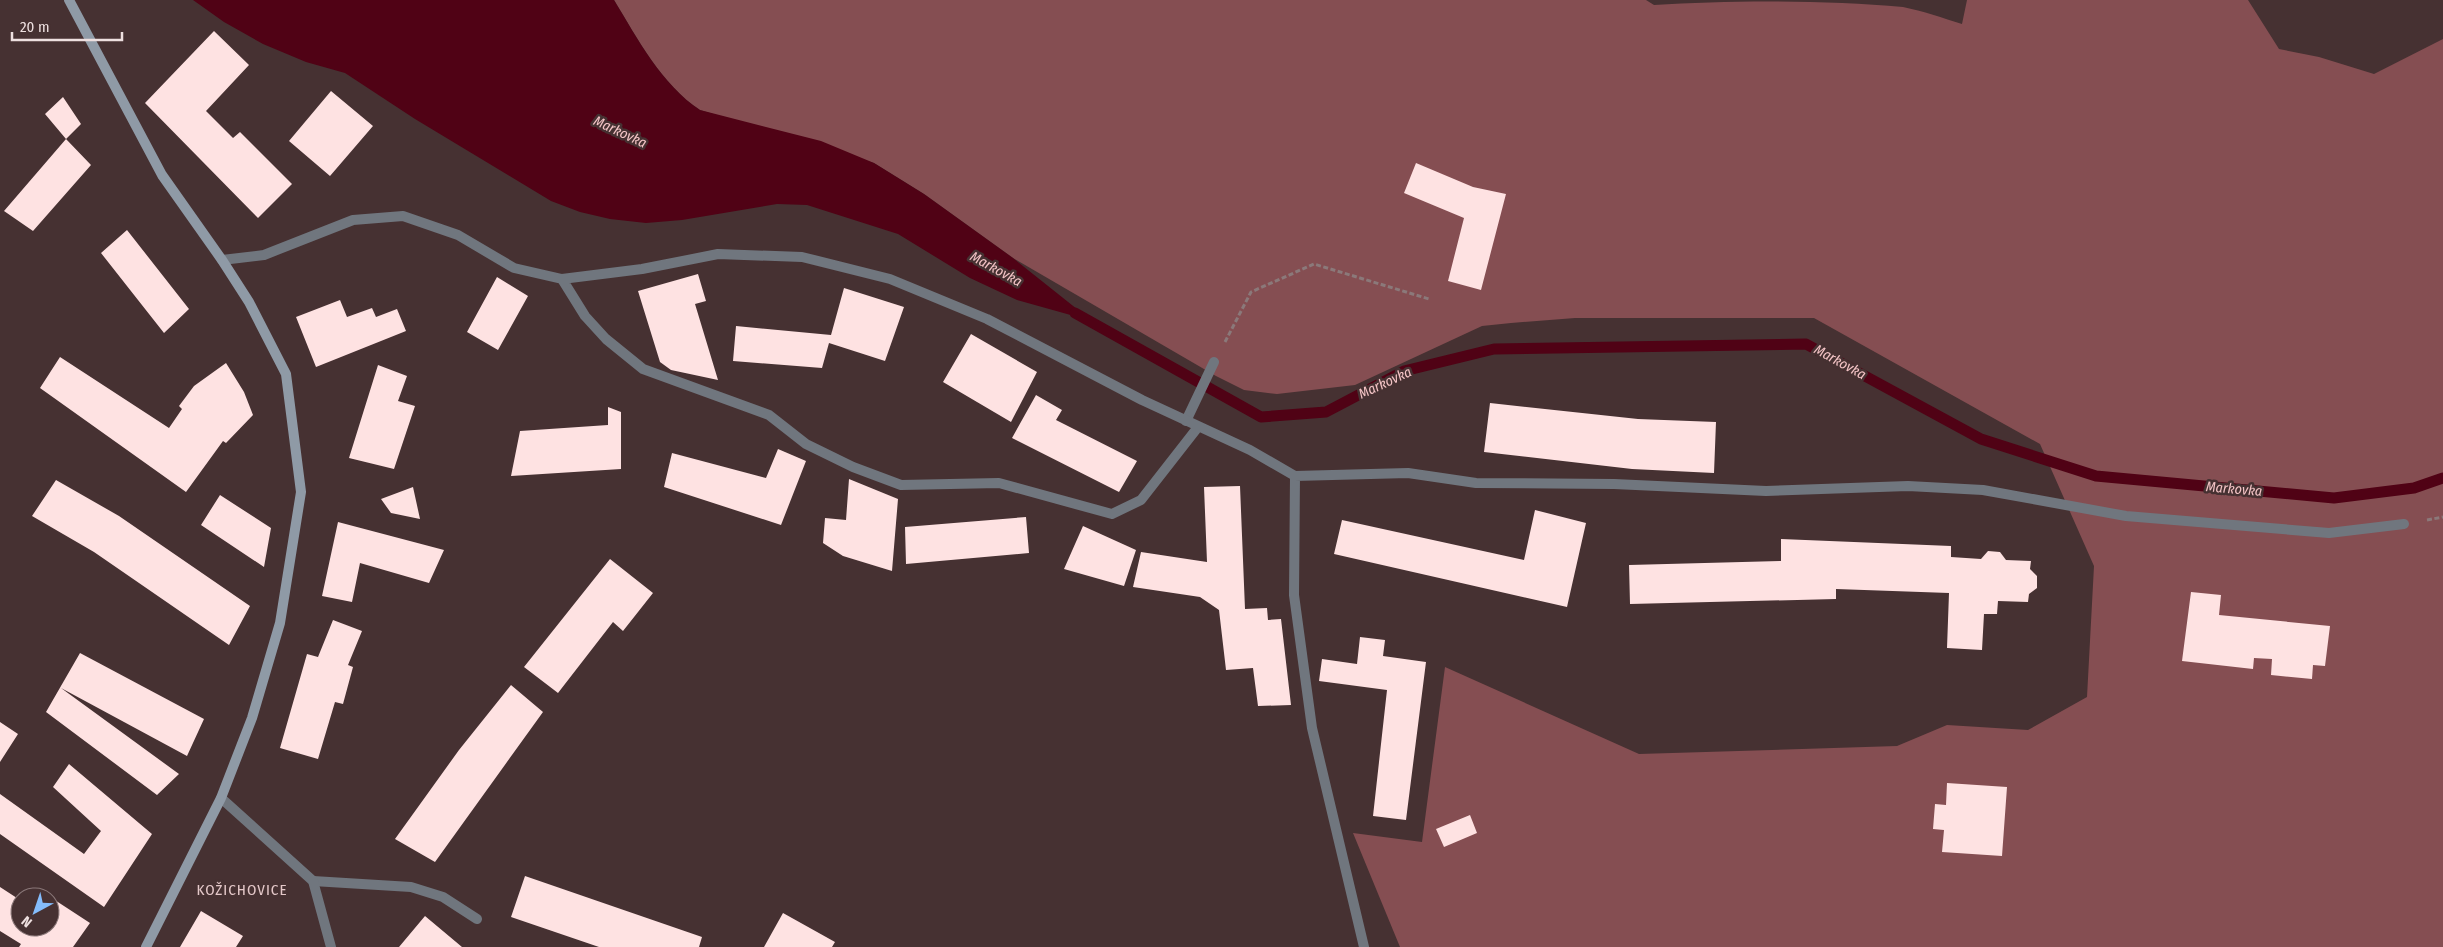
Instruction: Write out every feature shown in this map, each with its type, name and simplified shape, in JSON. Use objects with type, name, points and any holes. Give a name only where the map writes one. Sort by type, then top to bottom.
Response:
[{"type":"street","points":[[69,0],[162,175],[249,302],[286,374],[301,492],[280,623],[252,718],[221,798],[146,947]]},
{"type":"street","points":[[222,260],[264,255],[353,220],[402,216],[458,235],[514,268],[562,279],[642,269],[718,254],[802,257],[890,279],[987,319],[1198,427],[1250,450],[1296,476],[1408,473],[1476,483],[1614,484],[1766,491],[1908,486],[1983,490],[2126,516],[2329,533],[2404,524]]},
{"type":"street","points":[[562,279],[590,322],[606,339],[643,369],[769,415],[806,444],[853,467],[901,485],[999,483],[1112,514],[1141,500],[1198,427]]},
{"type":"street","points":[[1186,421],[1214,362]]},
{"type":"street","points":[[1296,476],[1294,595],[1312,728],[1364,947]]},
{"type":"street","points":[[221,798],[313,880],[331,947]]},
{"type":"street","points":[[313,880],[411,887],[443,897],[477,919]]},
{"type":"path","points":[[1214,362],[1251,292],[1314,264],[1429,298]]},
{"type":"shaded area","points":[[614,0],[1646,0],[1654,5],[1715,2],[1811,2],[1903,7],[1962,24],[1967,0],[2248,0],[2279,49],[2319,57],[2374,74],[2443,39],[2443,947],[1400,947],[1353,833],[1422,842],[1445,667],[1639,754],[1897,746],[1947,725],[2028,730],[2087,697],[2094,566],[2040,444],[1814,318],[1575,318],[1482,326],[1355,385],[1277,394],[1244,390],[1216,376],[1013,258],[924,194],[874,163],[700,110],[674,88],[651,60]]},
{"type":"water","points":[[193,0],[614,0],[651,60],[674,88],[700,110],[821,141],[874,163],[924,194],[1013,258],[1092,321],[1017,300],[970,278],[898,234],[807,205],[777,204],[682,220],[646,223],[610,219],[580,212],[551,201],[415,119],[345,73],[306,62],[263,44],[224,22]]},
{"type":"building","points":[[214,31],[249,65],[206,111],[233,138],[240,132],[292,184],[258,218],[145,103]]},
{"type":"building","points":[[331,91],[373,126],[330,176],[289,141]]},
{"type":"building","points":[[63,97],[81,124],[66,139],[45,114]]},
{"type":"building","points":[[66,139],[91,165],[33,231],[4,211]]},
{"type":"building","points":[[1416,163],[1473,187],[1506,194],[1481,290],[1448,281],[1464,218],[1404,193]]},
{"type":"building","points":[[127,230],[189,309],[164,333],[101,253]]},
{"type":"building","points":[[698,274],[706,301],[695,304],[718,380],[671,370],[660,362],[638,291]]},
{"type":"building","points":[[497,277],[528,296],[498,350],[467,332]]},
{"type":"building","points":[[844,288],[904,307],[885,361],[829,343],[822,368],[733,361],[736,326],[831,335]]},
{"type":"building","points":[[340,300],[347,317],[372,308],[376,317],[397,309],[406,331],[316,367],[296,317]]},
{"type":"building","points":[[971,334],[1037,372],[1011,422],[943,382]]},
{"type":"building","points":[[60,357],[169,428],[182,409],[179,406],[194,386],[226,363],[244,392],[253,415],[226,443],[223,441],[186,492],[40,388]]},
{"type":"building","points":[[378,365],[407,376],[398,401],[415,406],[394,469],[349,458]]},
{"type":"building","points":[[1036,395],[1062,410],[1056,420],[1137,461],[1119,492],[1012,438]]},
{"type":"building","points":[[1490,403],[1638,419],[1716,422],[1714,473],[1632,469],[1484,452]]},
{"type":"building","points":[[608,407],[621,412],[621,469],[511,476],[520,431],[608,425]]},
{"type":"building","points":[[778,449],[806,461],[781,525],[664,487],[672,453],[766,478]]},
{"type":"building","points":[[849,479],[898,499],[892,571],[843,556],[823,543],[825,518],[846,520]]},
{"type":"building","points":[[56,480],[119,516],[250,606],[229,645],[94,552],[32,516]]},
{"type":"building","points":[[1240,486],[1245,609],[1267,608],[1268,620],[1281,619],[1291,705],[1258,706],[1253,668],[1226,670],[1219,610],[1200,597],[1133,587],[1141,552],[1207,562],[1204,487]]},
{"type":"building","points":[[413,487],[420,519],[391,513],[381,499]]},
{"type":"building","points":[[220,495],[271,528],[264,567],[201,525]]},
{"type":"building","points":[[1535,510],[1586,523],[1567,607],[1334,554],[1342,520],[1524,560]]},
{"type":"building","points":[[1026,517],[1029,553],[906,564],[905,527]]},
{"type":"building","points":[[338,522],[444,550],[429,583],[360,563],[352,602],[322,596]]},
{"type":"building","points":[[1083,526],[1136,550],[1124,586],[1064,569]]},
{"type":"building","points":[[1781,539],[1951,546],[1951,557],[1981,559],[1988,551],[2000,552],[2006,560],[2031,561],[2030,569],[2037,576],[2037,588],[2029,594],[2028,602],[1998,601],[1997,614],[1984,614],[1982,650],[1947,648],[1949,593],[1836,589],[1836,599],[1630,604],[1629,565],[1781,561]]},
{"type":"building","points":[[610,559],[653,593],[623,631],[613,622],[558,693],[524,667]]},
{"type":"building","points":[[2191,592],[2221,595],[2219,615],[2330,626],[2325,666],[2313,665],[2312,679],[2271,675],[2272,659],[2254,658],[2253,669],[2182,661]]},
{"type":"building","points":[[333,620],[362,631],[348,665],[353,667],[343,704],[335,702],[318,759],[280,748],[307,654],[318,657]]},
{"type":"building","points":[[1360,637],[1385,640],[1383,656],[1426,662],[1406,820],[1373,816],[1387,690],[1319,681],[1322,659],[1357,664]]},
{"type":"building","points":[[80,653],[204,719],[187,756],[61,688],[179,774],[157,795],[46,712]]},
{"type":"building","points":[[511,685],[543,712],[435,862],[395,839],[459,750]]},
{"type":"building","points":[[0,722],[18,734],[0,762]]},
{"type":"building","points":[[69,764],[152,834],[104,907],[0,834],[0,794],[84,854],[101,831],[53,787]]},
{"type":"building","points":[[1947,783],[2007,787],[2002,856],[1942,852],[1944,830],[1933,829],[1935,804],[1946,805]]},
{"type":"building","points":[[1470,815],[1477,833],[1444,847],[1436,829]]},
{"type":"building","points":[[525,876],[702,937],[699,947],[599,947],[511,917]]},
{"type":"building","points":[[0,887],[10,894],[10,937],[60,937],[60,903],[90,923],[73,947],[19,947],[21,944],[0,931]]},
{"type":"building","points":[[201,911],[243,936],[236,947],[180,947]]},
{"type":"building","points":[[783,913],[835,942],[832,947],[764,947]]},
{"type":"building","points":[[425,916],[462,947],[399,947]]},
{"type":"waterway","name":"Markovka","points":[[1075,313],[1261,417],[1326,412],[1404,371],[1494,349],[1806,344],[1981,439],[2096,476],[2334,498],[2414,488],[2443,478]]},
{"type":"district","name":"KOŽICHOVICE","points":[[242,890]]}]
